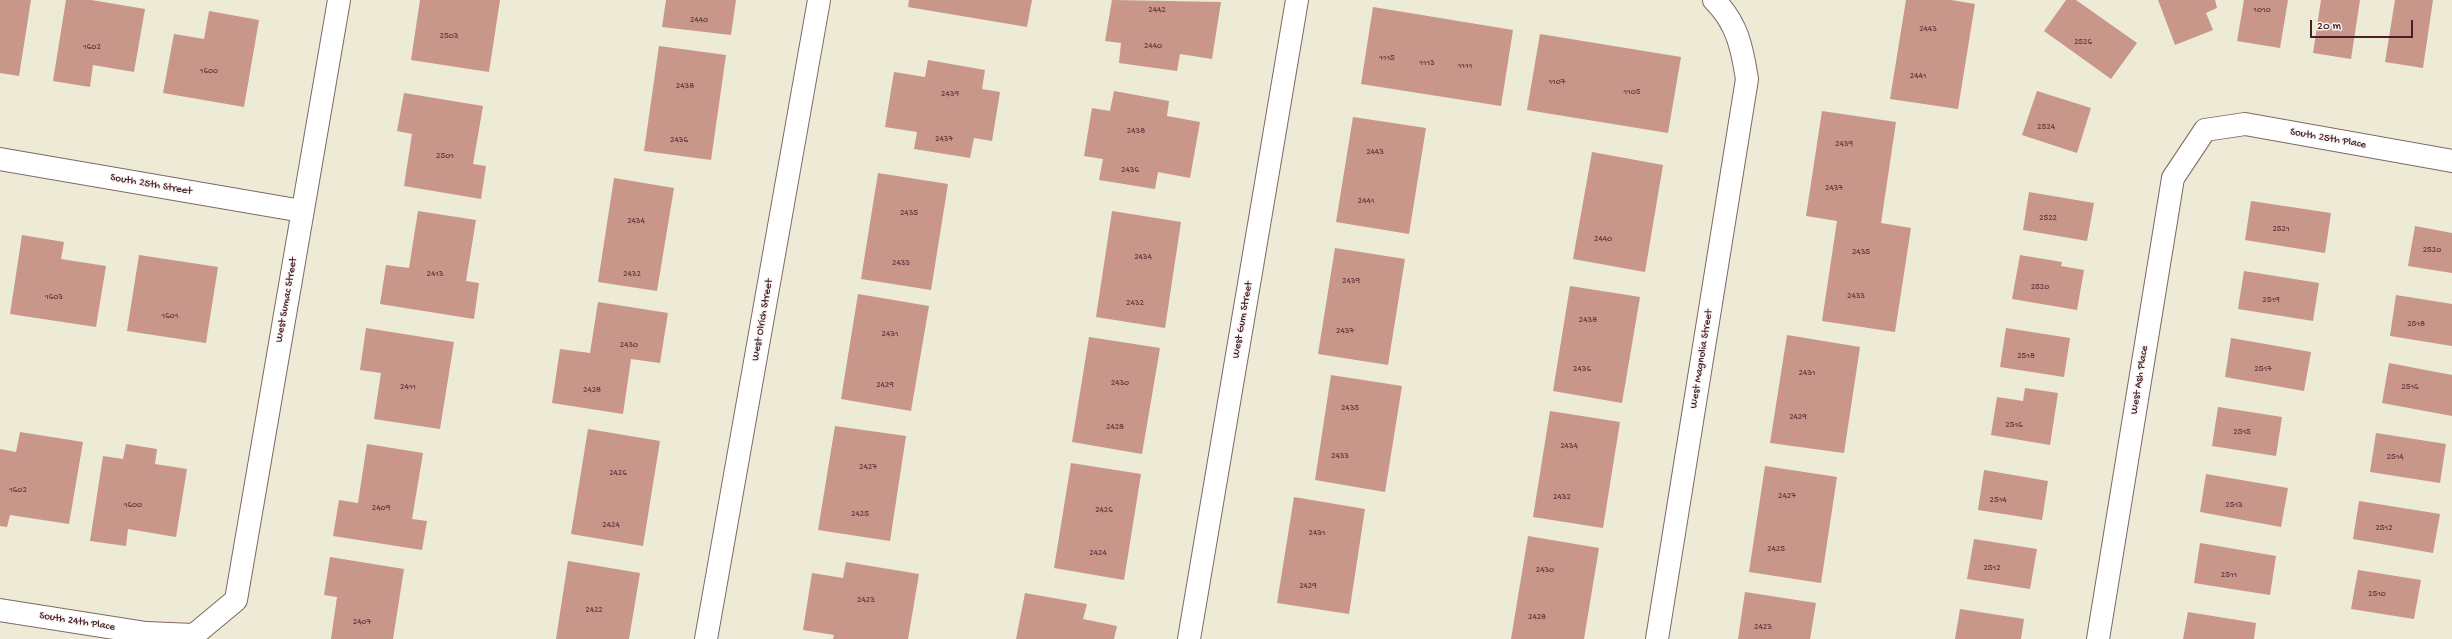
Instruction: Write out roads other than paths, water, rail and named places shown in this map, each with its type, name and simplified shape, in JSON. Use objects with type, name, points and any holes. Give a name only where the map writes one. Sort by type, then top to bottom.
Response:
[{"type":"street","name":"West Sumac Street","points":[[236,600],[339,0]]},
{"type":"street","name":"West Olrich Street","points":[[706,639],[819,0]]},
{"type":"street","name":"West Gum Street","points":[[1190,639],[1297,0]]},
{"type":"street","name":"West Magnolia Street","points":[[1657,639],[1747,79],[1742,47],[1728,14],[1714,0]]},
{"type":"street","name":"South 25th Place","points":[[2205,130],[2245,124],[2452,161]]},
{"type":"street","name":"West Ash Place","points":[[2098,639],[2173,178],[2205,130]]},
{"type":"street","name":"South 25th Street","points":[[0,159],[302,211]]},
{"type":"street","name":"South 24th Place","points":[[0,610],[146,633],[194,635],[236,600]]}]
